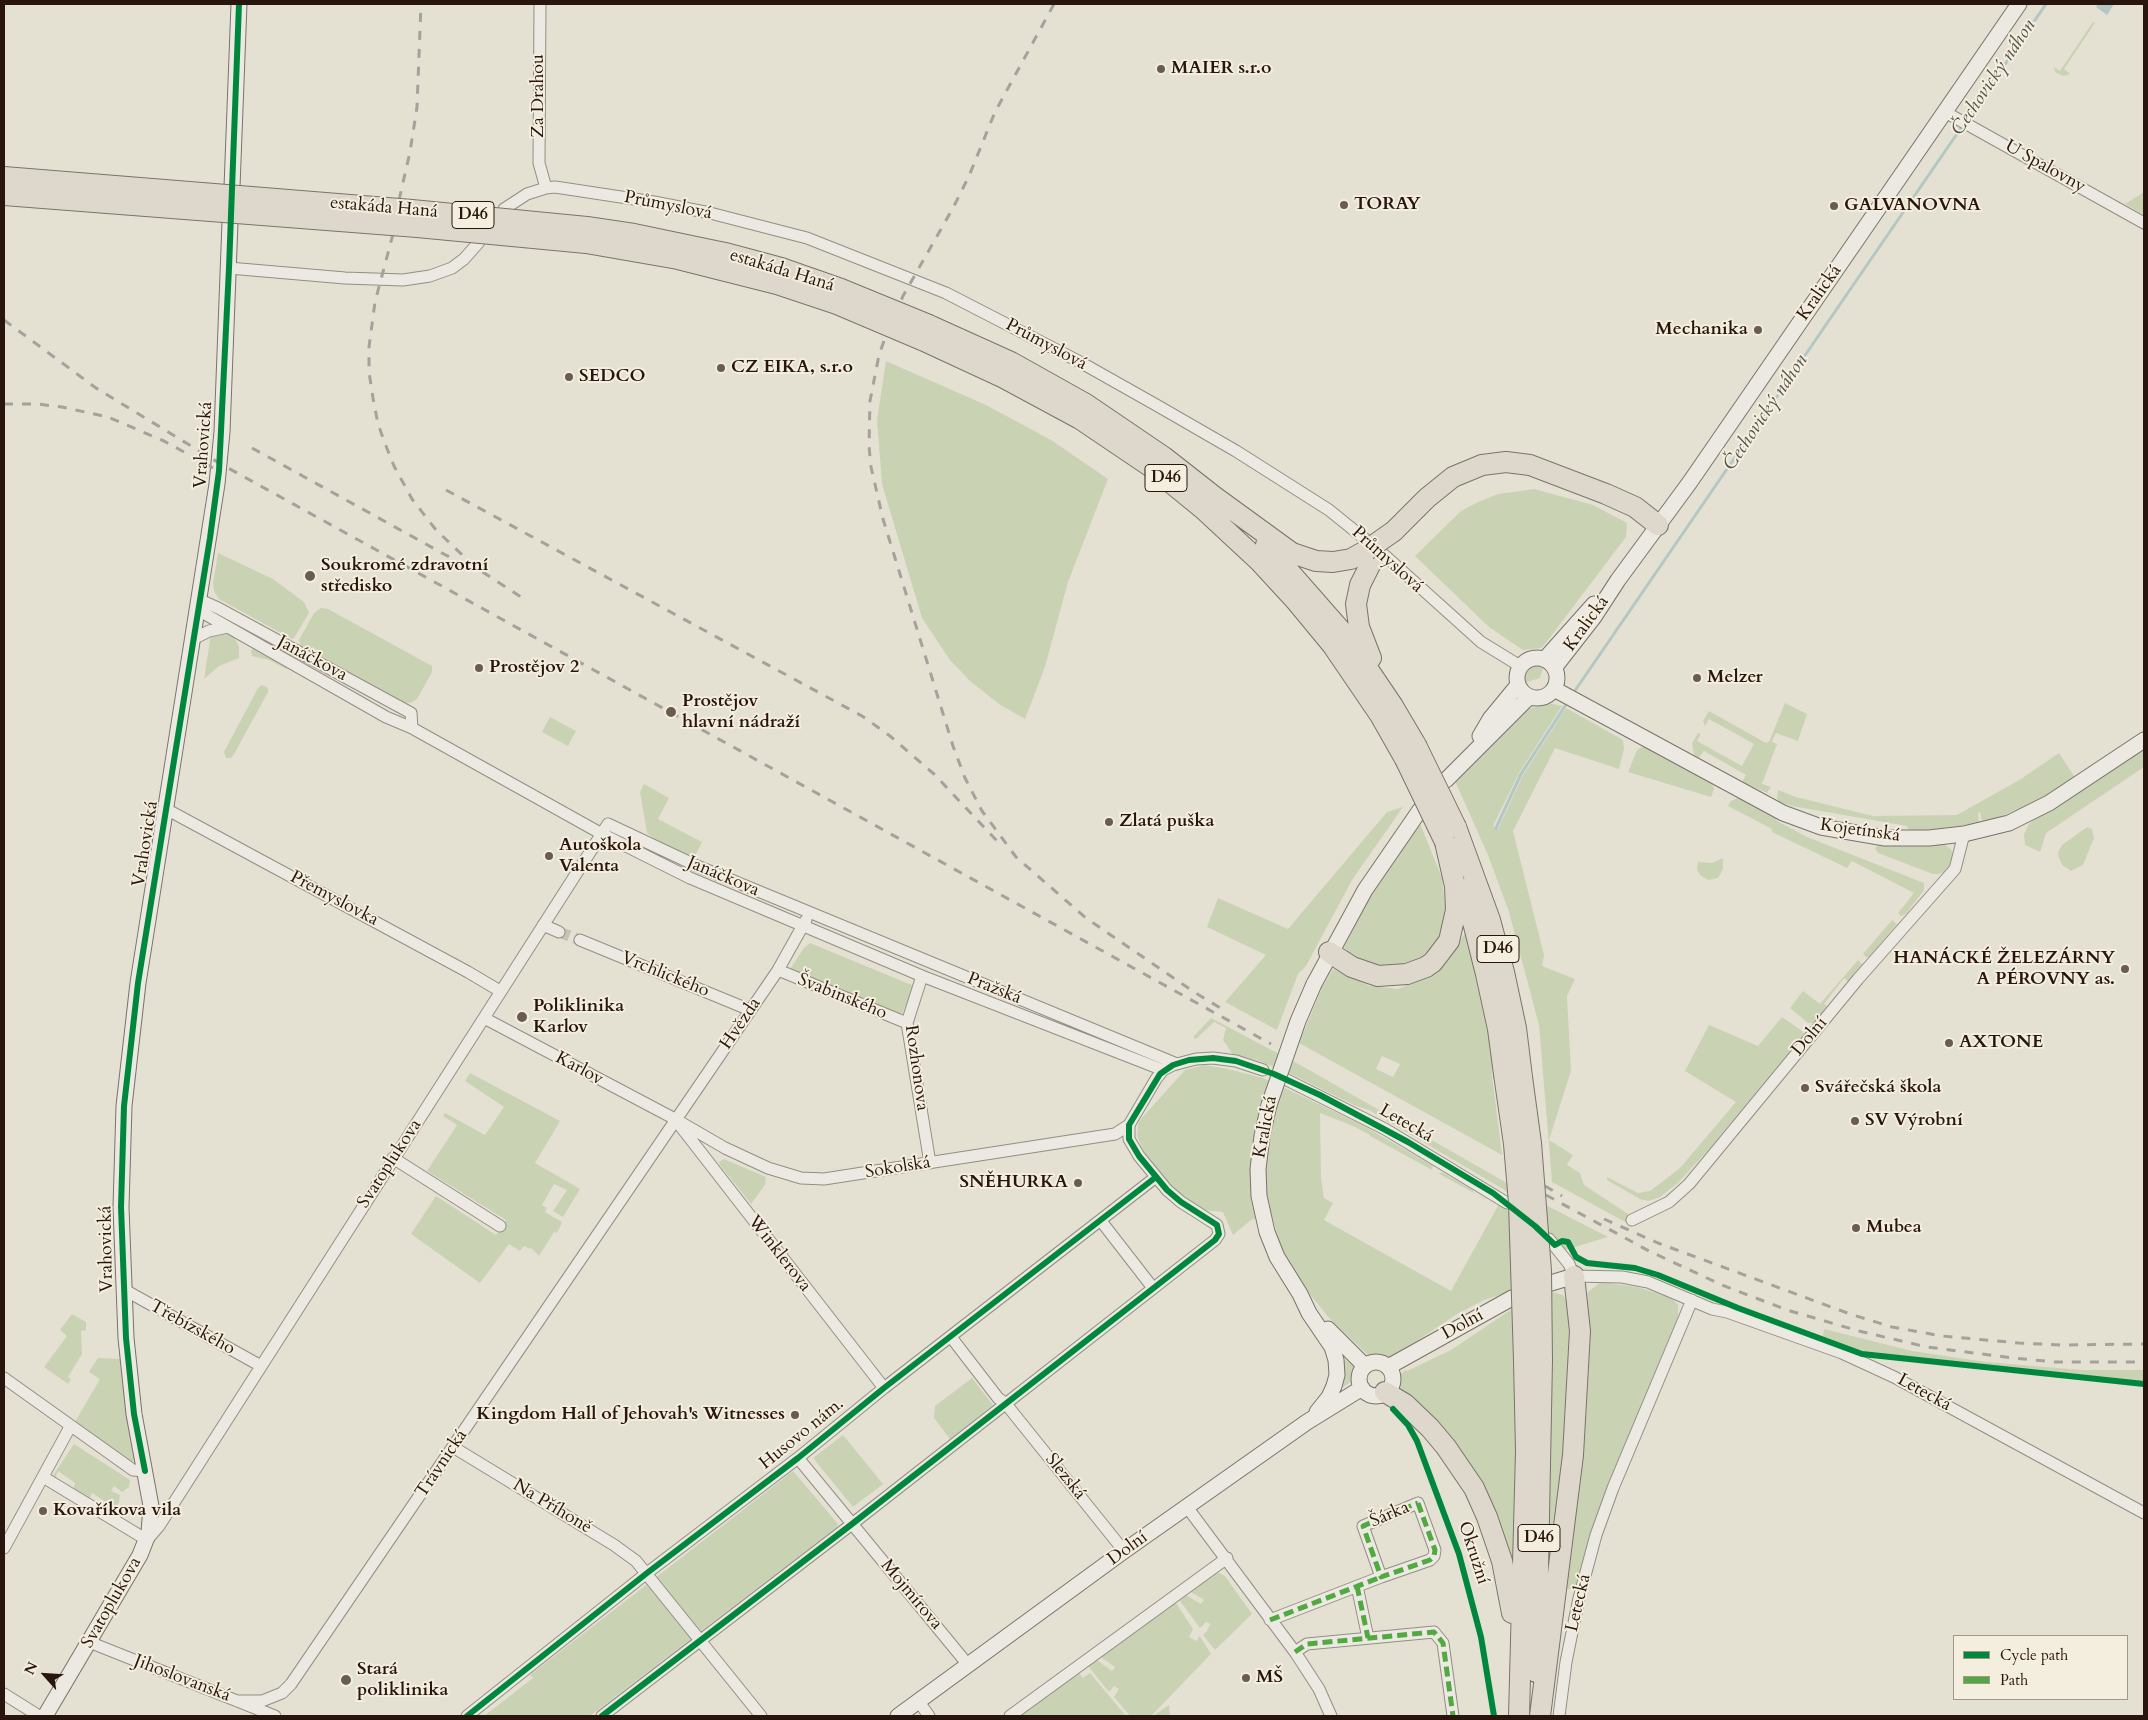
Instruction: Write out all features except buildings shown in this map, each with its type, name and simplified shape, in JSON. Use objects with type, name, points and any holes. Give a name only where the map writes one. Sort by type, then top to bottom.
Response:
[{"type":"highway","name":"estakáda Haná","points":[[4,177],[587,226],[716,251],[781,268],[841,289],[925,332]]},
{"type":"highway","name":"estakáda Haná","points":[[4,195],[417,227],[586,243],[678,260],[777,284],[925,332]]},
{"type":"highway","name":"D46","points":[[925,332],[1011,362],[1086,404],[1156,451],[1215,497],[1271,550],[1345,635],[1393,706],[1410,752],[1490,920],[1516,1028],[1513,1075],[1531,1143],[1541,1271],[1526,1451],[1519,1716]]},
{"type":"highway","name":"D46","points":[[925,332],[1080,419],[1154,469],[1203,508],[1260,562],[1296,600],[1333,646],[1380,715],[1410,752]]},
{"type":"highway","points":[[1393,706],[1365,644],[1357,619],[1356,604],[1360,584],[1371,553],[1428,498],[1453,477],[1482,465],[1506,462],[1530,465],[1613,497],[1635,508],[1658,525]]},
{"type":"highway","points":[[1215,497],[1285,548],[1307,559],[1325,562],[1342,561],[1371,553]]},
{"type":"highway","points":[[1330,952],[1352,967],[1378,976],[1407,974],[1426,967],[1433,962],[1449,941],[1456,910],[1450,835]]},
{"type":"highway","points":[[1540,1716],[1573,1455],[1580,1331],[1574,1276]]},
{"type":"highway","name":"D46","points":[[1533,1360],[1534,1716]]},
{"type":"highway","points":[[1385,1392],[1405,1404],[1430,1428],[1446,1447],[1474,1488],[1487,1517],[1502,1560],[1514,1625],[1520,1675]]},
{"type":"main road","points":[[232,187],[239,4]]},
{"type":"main road","name":"Kralická","points":[[1550,663],[1594,617],[1618,580],[1950,115],[2019,4]]},
{"type":"main road","name":"Vrahovická","points":[[150,1506],[131,1392],[123,1289],[122,1167],[128,1059],[199,605],[221,449],[230,268],[230,222]]},
{"type":"main road","points":[[1531,658],[1550,663],[1558,676],[1557,691],[1541,698],[1529,696],[1518,685],[1517,676],[1520,666],[1531,658]]},
{"type":"main road","points":[[1467,757],[1490,719],[1518,685]]},
{"type":"main road","name":"Kojetínská","points":[[1557,691],[1767,805],[1807,823],[1847,833],[1884,838],[1929,838],[1964,834],[2009,823],[2049,803],[2144,740]]},
{"type":"main road","points":[[1446,780],[1529,696]]},
{"type":"main road","name":"Kralická","points":[[1307,1422],[1332,1393],[1336,1381],[1337,1367],[1332,1347],[1309,1313],[1271,1244],[1260,1203],[1259,1155],[1268,1105],[1298,1021],[1330,952],[1365,890],[1420,810]]},
{"type":"main road","points":[[1551,1283],[1574,1276]]},
{"type":"main road","points":[[1300,1294],[1326,1326],[1365,1366]]},
{"type":"main road","name":"Dolní","points":[[1388,1368],[1512,1298]]},
{"type":"main road","points":[[1377,1362],[1388,1368],[1392,1375],[1392,1383],[1385,1392],[1372,1395],[1362,1388],[1359,1376],[1365,1366],[1377,1362]]},
{"type":"main road","name":"Dolní","points":[[898,1716],[1124,1551],[1307,1422],[1362,1388]]},
{"type":"main road","name":"Svatoplukova","points":[[45,1716],[140,1555],[147,1540],[150,1506]]},
{"type":"street","name":"Za Drahou","points":[[540,4],[539,163],[546,188]]},
{"type":"street","name":"U Spalovny","points":[[1950,115],[2144,223]]},
{"type":"street","name":"Průmyslová","points":[[504,209],[520,198],[546,188],[564,188],[654,202],[755,224],[807,238],[946,293],[1080,362],[1158,406],[1236,451],[1329,510],[1381,552],[1481,642],[1520,666]]},
{"type":"street","points":[[230,268],[345,278],[408,279],[430,276],[452,268],[464,259],[478,242]]},
{"type":"street","name":"Janáčkova","points":[[199,605],[228,627],[386,717],[412,728],[605,829],[690,878],[922,976]]},
{"type":"street","name":"Janáčkova","points":[[199,605],[218,608],[411,713],[412,728]]},
{"type":"street","points":[[193,638],[209,631],[228,627]]},
{"type":"street","name":"Přemyslovka","points":[[166,809],[500,991]]},
{"type":"street","name":"Janáčkova","points":[[605,829],[811,914]]},
{"type":"street","name":"Svatoplukova","points":[[147,1540],[159,1526],[605,829]]},
{"type":"street","name":"Dolní","points":[[1632,1220],[1669,1202],[1682,1191],[1858,979],[1955,869],[1964,834]]},
{"type":"street","points":[[690,878],[694,865]]},
{"type":"street","name":"Janáčkova","points":[[768,911],[794,916],[811,914]]},
{"type":"street","name":"Hvězda","points":[[675,1119],[778,970],[802,925],[811,914]]},
{"type":"street","name":"Pražská","points":[[811,914],[1177,1064]]},
{"type":"street","points":[[543,925],[559,932]]},
{"type":"street","name":"Vrchlického","points":[[580,940],[750,1010]]},
{"type":"street","name":"Švabinského","points":[[778,970],[907,1023]]},
{"type":"street","name":"Pražská","points":[[922,976],[1163,1070]]},
{"type":"street","name":"Rozhonova","points":[[922,976],[907,1023],[930,1163]]},
{"type":"street","name":"Karlov","points":[[484,1018],[675,1119]]},
{"type":"street","points":[[602,1716],[852,1524],[1215,1240],[1219,1234],[1216,1225],[1182,1202],[1156,1177],[1138,1156],[1130,1142],[1130,1125],[1156,1079],[1163,1070],[1177,1064],[1196,1059],[1213,1058],[1263,1070]]},
{"type":"street","name":"Letecká","points":[[1286,1079],[1392,1133],[1507,1203]]},
{"type":"street","name":"Sokolská","points":[[675,1119],[726,1148],[782,1174],[801,1178],[824,1179],[1115,1134],[1130,1125]]},
{"type":"street","name":"Winklerova","points":[[675,1119],[884,1388]]},
{"type":"street","name":"Trávnická","points":[[237,1701],[262,1701],[282,1693],[291,1684],[675,1119]]},
{"type":"street","points":[[393,1158],[500,1226]]},
{"type":"street","name":"Husovo nám.","points":[[468,1716],[647,1573],[798,1458],[884,1388],[1156,1177]]},
{"type":"street","points":[[1101,1221],[1153,1288]]},
{"type":"street","points":[[1549,1239],[1569,1264],[1574,1276]]},
{"type":"street","name":"Letecká","points":[[1574,1276],[1632,1278],[1658,1285],[1712,1309],[1727,1312],[1824,1346],[1870,1365],[2144,1513]]},
{"type":"street","name":"Třebízského","points":[[123,1289],[261,1366]]},
{"type":"street","name":"Letecká","points":[[1559,1716],[1566,1662],[1577,1607],[1596,1535],[1613,1488],[1692,1300]]},
{"type":"street","name":"Slezská","points":[[951,1337],[998,1398],[1006,1404],[1124,1551]]},
{"type":"street","points":[[4,1378],[133,1470],[145,1471]]},
{"type":"street","points":[[4,1548],[70,1426]]},
{"type":"street","name":"Na Příhoně","points":[[453,1447],[631,1556],[647,1573],[761,1716]]},
{"type":"street","name":"Mojmírova","points":[[798,1458],[969,1666]]},
{"type":"street","points":[[43,1477],[147,1540]]},
{"type":"street","points":[[150,1506],[165,1503],[179,1494]]},
{"type":"street","name":"Šárka","points":[[1270,1620],[1430,1560],[1434,1556],[1435,1550],[1418,1503],[1363,1526],[1381,1577]]},
{"type":"street","points":[[1187,1507],[1295,1652],[1319,1689],[1331,1716]]},
{"type":"street","points":[[1010,1716],[1226,1558]]},
{"type":"street","points":[[1357,1586],[1368,1638]]},
{"type":"street","points":[[1295,1652],[1307,1644],[1434,1632],[1443,1643],[1453,1716]]},
{"type":"street","name":"Jihoslovanská","points":[[88,1642],[275,1716]]},
{"type":"street","points":[[4,1694],[39,1716]]},
{"type":"street","points":[[919,1702],[929,1716]]},
{"type":"green space","points":[[2093,22],[2095,23],[2064,69],[2070,74],[2063,76],[2055,72],[2054,67],[2060,71]]},
{"type":"green space","points":[[2144,192],[2144,215],[2125,204]]},
{"type":"green space","points":[[886,361],[986,405],[1051,440],[1108,479],[1068,582],[1045,667],[1025,719],[999,704],[970,681],[950,660],[922,618],[882,484],[877,420]]},
{"type":"green space","points":[[1534,489],[1593,505],[1627,523],[1626,537],[1545,644],[1541,648],[1523,650],[1489,627],[1415,556],[1461,511],[1498,494]]},
{"type":"green space","points":[[218,553],[273,579],[304,602],[309,613],[294,638],[292,639],[219,599],[214,591],[213,583]]},
{"type":"green space","points":[[321,608],[328,609],[432,666],[432,672],[417,699],[410,703],[402,704],[301,648],[299,640],[314,613]]},
{"type":"green space","points":[[220,632],[234,637],[239,647],[239,658],[219,666],[204,679],[211,634]]},
{"type":"green space","points":[[254,647],[288,667],[286,669],[269,660],[252,656],[251,651]]},
{"type":"green space","points":[[1535,663],[1544,665],[1540,678],[1524,683],[1523,676],[1526,670]]},
{"type":"green space","points":[[262,685],[268,688],[268,692],[233,756],[226,758],[224,752],[258,688]]},
{"type":"green space","points":[[1548,703],[1562,706],[1519,773],[1493,826],[1498,829],[1523,775],[1566,708],[1623,740],[1624,749],[1619,769],[1555,748],[1513,831],[1544,955],[1542,966],[1575,979],[1567,996],[1571,1071],[1549,1140],[1573,1155],[1567,1165],[1580,1173],[1584,1185],[1628,1214],[1632,1220],[1627,1223],[1552,1182],[1539,1025],[1509,912],[1488,855],[1455,781],[1514,718],[1518,720],[1528,709]]},
{"type":"green space","points":[[1785,703],[1807,714],[1798,741],[1776,733],[1772,742],[1777,744],[1762,784],[1771,787],[1767,793],[1742,782],[1746,775],[1704,751],[1699,758],[1694,755],[1692,743],[1698,733],[1701,734],[1697,741],[1742,766],[1754,744],[1709,719],[1705,726],[1703,721],[1709,711],[1766,743],[1769,742]]},
{"type":"green space","points":[[550,717],[576,731],[568,746],[542,732]]},
{"type":"green space","points":[[1644,746],[1712,782],[1714,789],[1711,797],[1628,772],[1637,750]]},
{"type":"green space","points":[[2144,747],[2144,767],[2046,833],[2040,852],[2025,845],[2024,834],[2029,824],[2037,817]]},
{"type":"green space","points":[[2059,753],[2076,779],[2050,795],[1995,819],[1982,822],[1980,812],[1978,813],[1979,823],[1962,826],[1917,831],[1908,829],[1907,826],[1792,806],[1779,802],[1777,799],[1778,790],[1796,797],[1873,816],[1957,815],[2021,779]]},
{"type":"green space","points":[[644,784],[669,798],[658,819],[702,842],[695,856],[691,857],[647,833],[640,792]]},
{"type":"green space","points":[[1740,797],[1772,814],[1777,821],[1807,837],[1924,883],[1924,890],[1906,914],[1901,916],[1898,913],[1914,893],[1852,861],[1847,868],[1772,832],[1772,829],[1728,806],[1731,801]]},
{"type":"green space","points":[[1403,807],[1352,880],[1306,966],[1298,974],[1277,1030],[1225,1002],[1266,955],[1207,927],[1218,898],[1288,929],[1387,812]]},
{"type":"green space","points":[[1419,821],[1442,878],[1445,906],[1444,931],[1436,944],[1416,962],[1389,967],[1369,965],[1352,957],[1344,947],[1370,897]]},
{"type":"green space","points":[[2087,827],[2092,829],[2094,838],[2083,865],[2071,871],[2062,865],[2058,852],[2062,845]]},
{"type":"green space","points":[[1942,843],[1951,849],[1954,859],[1948,871],[1938,874],[1933,874],[1878,853],[1875,848],[1879,845]]},
{"type":"green space","points":[[1723,858],[1723,869],[1718,878],[1708,880],[1700,875],[1697,869],[1698,862],[1712,863]]},
{"type":"green space","points":[[1892,920],[1897,924],[1869,957],[1866,957],[1863,954]]},
{"type":"green space","points":[[1467,930],[1493,1046],[1492,1075],[1502,1155],[1299,1043],[1322,988],[1333,969],[1370,986],[1398,989],[1420,980],[1446,963]],"holes":[[[1382,1056],[1400,1064],[1393,1077],[1376,1069]]]},
{"type":"green space","points":[[810,943],[914,986],[901,1016],[790,969],[804,948]]},
{"type":"green space","points":[[1858,960],[1863,965],[1849,982],[1844,978],[1824,1004],[1827,1006],[1815,1023],[1808,1023],[1790,1008],[1803,991],[1820,1004]]},
{"type":"green space","points":[[1782,1017],[1804,1034],[1708,1150],[1678,1183],[1660,1197],[1648,1201],[1640,1199],[1607,1180],[1607,1177],[1638,1193],[1650,1191],[1680,1168],[1736,1102],[1685,1071],[1709,1025],[1758,1046]]},
{"type":"green space","points":[[1211,1018],[1302,1066],[1542,1203],[1608,1237],[1565,1250],[1537,1218],[1503,1189],[1369,1110],[1356,1106],[1289,1073],[1256,1060],[1233,1055],[1223,1040],[1226,1028],[1214,1022],[1196,1039],[1193,1037]]},
{"type":"green space","points":[[1204,1065],[1263,1078],[1364,1126],[1433,1166],[1432,1170],[1353,1126],[1320,1113],[1321,1179],[1324,1198],[1333,1203],[1324,1220],[1451,1291],[1499,1204],[1520,1221],[1521,1288],[1484,1300],[1457,1314],[1414,1343],[1389,1357],[1376,1358],[1367,1354],[1330,1319],[1299,1281],[1283,1254],[1271,1213],[1251,1220],[1233,1235],[1223,1212],[1202,1210],[1175,1191],[1144,1152],[1137,1136],[1138,1124],[1141,1119],[1185,1070]]},
{"type":"green space","points":[[470,1073],[560,1121],[535,1163],[580,1189],[563,1217],[553,1211],[567,1190],[554,1184],[542,1205],[547,1208],[545,1212],[562,1222],[557,1233],[554,1232],[539,1256],[531,1248],[524,1246],[520,1251],[509,1244],[480,1283],[411,1234],[436,1196],[496,1235],[506,1220],[427,1171],[457,1125],[443,1116],[445,1113],[485,1135],[504,1107],[465,1081]]},
{"type":"green space","points":[[724,1159],[766,1177],[765,1185],[751,1204],[720,1165],[719,1162]]},
{"type":"green space","points":[[1442,1172],[1473,1190],[1473,1192],[1439,1174]]},
{"type":"green space","points":[[1601,1282],[1637,1287],[1670,1297],[1678,1305],[1678,1317],[1603,1497],[1574,1590],[1514,1577],[1500,1533],[1394,1391],[1398,1377],[1405,1370],[1407,1371],[1451,1350],[1518,1305],[1552,1292],[1563,1295],[1568,1303],[1586,1301],[1588,1292]]},
{"type":"green space","points":[[72,1314],[86,1322],[86,1330],[81,1331],[82,1354],[68,1377],[71,1379],[68,1384],[44,1367],[67,1336],[60,1330]]},
{"type":"green space","points":[[1824,1329],[1912,1351],[1986,1362],[2082,1370],[2144,1370],[2144,1382],[1862,1352],[1823,1336]]},
{"type":"green space","points":[[1342,1357],[1353,1366],[1356,1372],[1351,1382],[1340,1389]]},
{"type":"green space","points":[[98,1358],[120,1359],[135,1460],[129,1461],[75,1422],[100,1379],[89,1372]]},
{"type":"green space","points":[[972,1378],[993,1405],[950,1439],[934,1418],[935,1406]]},
{"type":"green space","points":[[843,1435],[883,1484],[853,1507],[813,1458]]},
{"type":"green space","points":[[74,1444],[130,1480],[129,1487],[122,1492],[114,1486],[111,1491],[120,1495],[119,1503],[109,1512],[107,1511],[109,1504],[92,1493],[89,1500],[73,1490],[75,1483],[58,1471],[55,1479],[52,1477]]},
{"type":"green space","points":[[793,1471],[838,1524],[837,1527],[590,1716],[484,1716],[533,1678],[530,1675]]},
{"type":"green space","points":[[1219,1573],[1225,1576],[1252,1614],[1215,1650],[1203,1635],[1210,1624],[1206,1622],[1200,1628],[1180,1601],[1186,1595],[1201,1604],[1204,1600],[1191,1592]]},
{"type":"green space","points":[[1176,1603],[1193,1629],[1189,1637],[1197,1641],[1199,1636],[1211,1654],[1151,1716],[1130,1716],[1114,1697],[1119,1689],[1114,1686],[1109,1692],[1088,1666],[1097,1660],[1112,1671],[1115,1667],[1101,1657]]},
{"type":"green space","points":[[1079,1673],[1083,1678],[1090,1673],[1126,1716],[1020,1716]]},
{"type":"green space","points":[[1169,1705],[1170,1716],[1153,1716]]},
{"type":"shaded area","points":[[2098,4],[2114,4],[2107,15],[2096,7]]},
{"type":"waterway","name":"Čechovický náhon","points":[[1967,120],[2046,4]]},
{"type":"waterway","name":"Čechovický náhon","points":[[1572,695],[1963,125]]},
{"type":"waterway","name":"Čechovický náhon","points":[[1496,828],[1521,774],[1567,703]]},
{"type":"tunnel","points":[[559,932],[580,940]]},
{"type":"railway","points":[[399,200],[410,152],[417,107],[421,4]]},
{"type":"railway","points":[[1054,4],[995,112],[969,176],[903,296],[885,338],[879,355],[870,401],[869,446],[871,467],[883,519],[953,746],[965,778],[982,811],[1016,857],[1086,918],[1222,1009]]},
{"type":"railway","points":[[393,234],[375,302],[369,347],[369,372],[378,424],[394,466],[412,499],[436,530],[475,567],[521,597]]},
{"type":"railway","points":[[4,320],[96,388],[219,463],[1271,1044]]},
{"type":"railway","points":[[4,404],[37,404],[62,407],[108,417],[164,441],[213,468]]},
{"type":"railway","points":[[252,448],[471,569]]},
{"type":"railway","points":[[446,490],[862,716],[890,736],[934,774],[997,841]]},
{"type":"railway","points":[[1545,1186],[1562,1196]]},
{"type":"railway","points":[[1546,1195],[1649,1251],[1722,1285],[1787,1310],[1859,1331],[1927,1347],[2013,1358],[2055,1362],[2144,1362]]},
{"type":"railway","points":[[1604,1219],[1658,1243],[1850,1314],[1892,1327],[1942,1336],[2019,1343],[2061,1345],[2144,1344]]},
{"type":"marked path","points":[[1418,1503],[1435,1550],[1434,1556],[1430,1560],[1381,1577],[1363,1526],[1418,1503]]},
{"type":"marked path","points":[[1270,1620],[1381,1577]]},
{"type":"marked path","points":[[1357,1586],[1368,1638]]},
{"type":"marked path","points":[[1295,1652],[1307,1644],[1434,1632],[1443,1643],[1453,1716]]},
{"type":"cycle path","points":[[145,1471],[134,1414],[126,1338],[121,1207],[124,1106],[138,983],[210,538],[219,471],[239,4]]},
{"type":"cycle path","points":[[602,1716],[852,1524],[1215,1240],[1219,1234],[1217,1225],[1181,1202],[1167,1190],[1139,1156],[1129,1139],[1129,1125],[1160,1074],[1173,1065],[1189,1060],[1213,1058],[1236,1061],[1274,1074],[1320,1095],[1408,1142],[1493,1193],[1535,1226],[1555,1245],[1562,1241],[1568,1242],[1576,1257],[1587,1263],[1635,1268],[1658,1275],[1738,1308],[1862,1354],[2144,1384]]},
{"type":"cycle path","points":[[467,1716],[647,1573],[798,1458],[884,1388],[1156,1177]]},
{"type":"cycle path","name":"Okružní","points":[[1393,1409],[1408,1425],[1417,1441],[1459,1554],[1481,1637],[1494,1716]]},
{"type":"place","name":"MAIER s.r.o","points":[[1161,69]]},
{"type":"place","name":"TORAY","points":[[1344,205]]},
{"type":"place","name":"GALVANOVNA","points":[[1834,206]]},
{"type":"place","name":"Mechanika","points":[[1758,330]]},
{"type":"place","name":"CZ EIKA, s.r.o","points":[[721,368]]},
{"type":"place","name":"SEDCO","points":[[569,377]]},
{"type":"place","name":"Soukromé zdravotní středisko","points":[[310,576]]},
{"type":"place","name":"Prostějov 2","points":[[479,668]]},
{"type":"place","name":"Melzer","points":[[1697,678]]},
{"type":"place","name":"Prostějov hlavní nádraží","points":[[671,712]]},
{"type":"place","name":"Zlatá puška","points":[[1109,822]]},
{"type":"place","name":"Autoškola Valenta","points":[[549,856]]},
{"type":"place","name":"HANÁCKÉ ŽELEZÁRNY A PÉROVNY as.","points":[[2125,969]]},
{"type":"place","name":"Poliklinika Karlov","points":[[522,1017]]},
{"type":"place","name":"AXTONE","points":[[1949,1043]]},
{"type":"place","name":"Svářečská škola","points":[[1805,1088]]},
{"type":"place","name":"SV Výrobní","points":[[1855,1121]]},
{"type":"place","name":"SNĚHURKA","points":[[1078,1183]]},
{"type":"place","name":"Mubea","points":[[1856,1228]]},
{"type":"place","name":"Kingdom Hall of Jehovah's Witnesses","points":[[795,1415]]},
{"type":"place","name":"Kovaříkova vila","points":[[43,1511]]},
{"type":"place","name":"MŠ","points":[[1246,1678]]},
{"type":"place","name":"Stará poliklinika","points":[[346,1680]]}]
